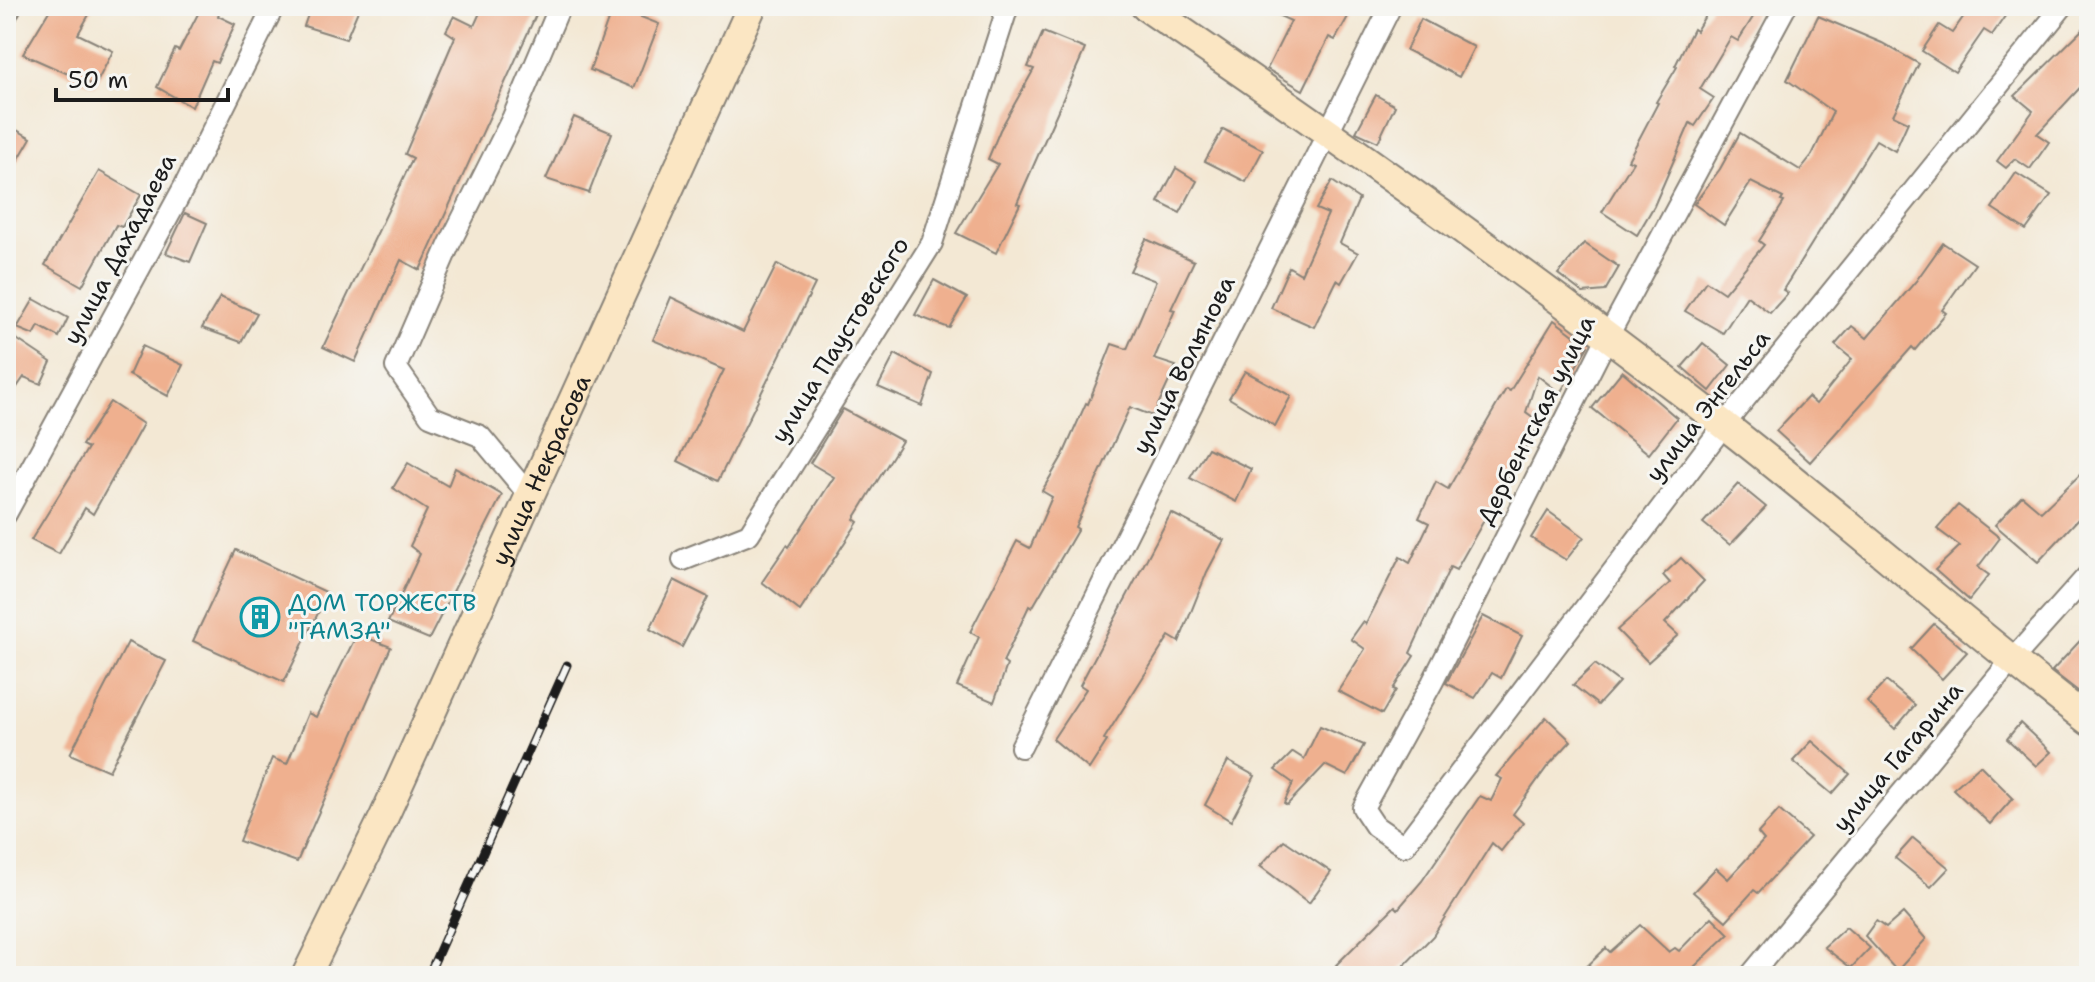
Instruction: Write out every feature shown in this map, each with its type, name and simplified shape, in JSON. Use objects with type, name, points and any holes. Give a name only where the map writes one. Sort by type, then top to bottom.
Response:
[{"type":"street","points":[[6,16],[11,6]]},
{"type":"street","name":"улица Дахадаева","points":[[6,514],[184,187],[274,6]]},
{"type":"street","points":[[529,495],[480,436],[430,416],[396,367],[449,245],[513,117],[560,6]]},
{"type":"street","name":"улица Некрасова","points":[[306,976],[383,819],[752,6]]},
{"type":"street","name":"улица Паустовского","points":[[683,560],[749,534],[932,243],[1008,6]]},
{"type":"street","points":[[1145,6],[1330,132],[1608,336],[1887,555],[2011,661],[2089,721]]},
{"type":"street","name":"улица Волынова","points":[[1021,747],[1391,6]]},
{"type":"street","name":"Дербентская улица","points":[[1404,846],[1375,826],[1363,808],[1432,683],[1608,336],[1786,6]]},
{"type":"street","name":"улица Энгельса","points":[[1404,846],[1724,425],[2063,6]]},
{"type":"street","name":"улица Гагарина","points":[[1750,976],[2011,661],[2089,574]]},
{"type":"building","points":[[52,6],[94,6],[78,34],[113,51],[95,86],[23,54]]},
{"type":"building","points":[[202,6],[221,6],[218,16],[235,24],[217,63],[212,61],[192,107],[157,87],[175,49],[179,51]]},
{"type":"building","points":[[311,6],[360,6],[346,39],[304,26]]},
{"type":"building","points":[[483,6],[540,6],[420,270],[401,260],[355,362],[323,347],[413,158],[405,154],[455,37],[446,31],[454,16],[474,26]]},
{"type":"building","points":[[613,6],[659,24],[634,88],[590,70]]},
{"type":"building","points":[[1257,6],[1354,6],[1335,40],[1329,37],[1303,90],[1267,69],[1291,21]]},
{"type":"building","points":[[1711,6],[1760,6],[1738,41],[1731,37],[1700,89],[1714,98],[1695,126],[1690,123],[1654,206],[1637,235],[1602,212],[1633,162],[1628,160],[1677,67],[1693,29],[1696,31]]},
{"type":"building","points":[[1971,6],[2012,6],[1992,35],[1984,30],[1955,72],[1922,51],[1939,25],[1952,33]]},
{"type":"building","points":[[1818,16],[1882,43],[1919,64],[1893,115],[1908,122],[1895,151],[1876,140],[1783,290],[1788,293],[1770,313],[1747,296],[1723,333],[1685,311],[1706,281],[1724,293],[1764,245],[1759,241],[1784,202],[1781,201],[1783,198],[1751,182],[1724,225],[1694,204],[1720,169],[1740,133],[1800,170],[1812,155],[1833,112],[1787,80]]},
{"type":"building","points":[[1421,19],[1474,47],[1459,77],[1406,50]]},
{"type":"building","points":[[2089,23],[2089,78],[2037,134],[2049,142],[2030,169],[2015,159],[2006,168],[1997,161],[2033,111],[2015,96]]},
{"type":"building","points":[[1043,32],[1085,49],[1017,203],[1020,204],[996,253],[956,233],[998,164],[988,159],[1000,130],[1034,69],[1028,67]]},
{"type":"building","points":[[1376,95],[1395,106],[1378,142],[1356,132]]},
{"type":"building","points":[[574,117],[612,133],[589,193],[546,179]]},
{"type":"building","points":[[6,124],[31,138],[6,181]]},
{"type":"building","points":[[1223,129],[1263,150],[1246,182],[1205,161]]},
{"type":"building","points":[[1176,168],[1197,181],[1180,213],[1158,202]]},
{"type":"building","points":[[99,171],[141,195],[122,227],[116,225],[82,286],[45,265]]},
{"type":"building","points":[[2016,173],[2051,195],[2026,230],[1992,208]]},
{"type":"building","points":[[1332,181],[1359,199],[1340,243],[1358,253],[1341,283],[1337,280],[1314,327],[1271,308],[1289,267],[1301,274],[1328,214],[1316,209]]},
{"type":"building","points":[[185,213],[207,223],[190,262],[166,253]]},
{"type":"building","points":[[1146,239],[1194,261],[1171,309],[1175,310],[1154,359],[1176,366],[1153,416],[1130,407],[1075,527],[1078,529],[1032,608],[1029,606],[1003,662],[1007,665],[994,702],[957,686],[979,637],[970,632],[1017,541],[1030,548],[1052,497],[1042,491],[1088,404],[1112,344],[1127,349],[1156,281],[1130,271]]},
{"type":"building","points":[[1584,243],[1619,267],[1605,291],[1583,293],[1558,274]]},
{"type":"building","points":[[1943,243],[1975,264],[1942,310],[1946,313],[1810,462],[1776,431],[1808,397],[1816,404],[1852,359],[1835,345],[1852,326],[1867,338],[1916,281]]},
{"type":"building","points":[[777,264],[815,284],[718,481],[678,461],[724,370],[653,340],[671,297],[743,332]]},
{"type":"building","points":[[934,280],[967,298],[949,328],[915,315]]},
{"type":"building","points":[[220,297],[257,313],[241,342],[202,328]]},
{"type":"building","points":[[34,299],[68,318],[59,337],[39,326],[34,335],[17,328]]},
{"type":"building","points":[[1554,320],[1588,346],[1560,393],[1538,376],[1526,412],[1541,423],[1494,498],[1456,570],[1450,567],[1410,653],[1414,656],[1393,689],[1396,690],[1382,714],[1338,691],[1365,649],[1351,639],[1363,622],[1366,624],[1400,557],[1410,563],[1429,523],[1419,518],[1436,482],[1448,489],[1506,389],[1510,391]]},
{"type":"building","points":[[15,338],[51,362],[41,384],[24,377],[6,403],[6,355]]},
{"type":"building","points":[[1703,343],[1730,365],[1710,391],[1682,367]]},
{"type":"building","points":[[142,346],[183,365],[168,396],[129,375]]},
{"type":"building","points":[[895,354],[933,374],[922,406],[878,387]]},
{"type":"building","points":[[1245,371],[1291,396],[1275,426],[1229,398]]},
{"type":"building","points":[[1622,371],[1677,418],[1649,454],[1592,408]]},
{"type":"building","points":[[110,402],[143,424],[93,514],[85,508],[59,554],[31,540],[88,448],[82,445]]},
{"type":"building","points":[[843,409],[902,441],[854,519],[858,522],[800,611],[762,582],[787,545],[789,547],[834,477],[810,463]]},
{"type":"building","points":[[1208,448],[1251,469],[1236,502],[1190,478]]},
{"type":"building","points":[[408,463],[448,486],[455,468],[502,495],[429,639],[388,622],[420,554],[410,546],[427,510],[393,488]]},
{"type":"building","points":[[2089,466],[2089,526],[2080,517],[2038,562],[1995,525],[2022,496],[2041,512]]},
{"type":"building","points":[[1738,484],[1766,507],[1730,545],[1703,523]]},
{"type":"building","points":[[1958,505],[2000,538],[1978,567],[1989,575],[1969,600],[1935,570],[1960,546],[1937,529]]},
{"type":"building","points":[[1548,511],[1584,537],[1566,560],[1531,538]]},
{"type":"building","points":[[1171,513],[1224,540],[1207,572],[1179,642],[1169,636],[1104,739],[1107,741],[1089,769],[1053,739],[1086,689],[1080,685]]},
{"type":"building","name":"ДОМ ТОРЖЕСТВ \"ГАМЗА\"","points":[[236,550],[328,593],[284,682],[193,641]]},
{"type":"building","points":[[1681,558],[1704,581],[1665,623],[1678,635],[1648,662],[1617,630],[1670,583],[1663,575]]},
{"type":"building","points":[[674,580],[708,597],[682,647],[650,629]]},
{"type":"building","points":[[1483,616],[1522,636],[1501,678],[1492,673],[1475,698],[1446,683]]},
{"type":"building","points":[[1934,624],[1967,652],[1942,679],[1911,649]]},
{"type":"building","points":[[2089,631],[2089,688],[2083,695],[2052,671]]},
{"type":"building","points":[[357,634],[391,647],[297,862],[239,841],[272,758],[287,764],[308,713],[316,717]]},
{"type":"building","points":[[128,642],[166,661],[109,771],[70,754]]},
{"type":"building","points":[[1595,664],[1619,682],[1598,705],[1573,685]]},
{"type":"building","points":[[1886,681],[1915,705],[1895,729],[1867,702]]},
{"type":"building","points":[[1546,717],[1571,741],[1547,767],[1513,814],[1523,823],[1501,851],[1492,843],[1433,936],[1394,976],[1348,976],[1336,965],[1395,906],[1398,909],[1422,881],[1480,796],[1491,801],[1502,779],[1496,776]]},
{"type":"building","points":[[2020,723],[2051,752],[2036,766],[2007,739]]},
{"type":"building","points":[[1320,726],[1364,745],[1347,776],[1325,765],[1287,805],[1284,803],[1293,783],[1275,770],[1293,752],[1304,759]]},
{"type":"building","points":[[1812,741],[1850,774],[1832,794],[1793,761]]},
{"type":"building","points":[[1228,761],[1255,776],[1231,821],[1205,805]]},
{"type":"building","points":[[1980,765],[2013,798],[1990,824],[1953,789]]},
{"type":"building","points":[[1779,810],[1810,837],[1758,893],[1754,890],[1726,921],[1693,892],[1716,868],[1728,879],[1764,840],[1758,833]]},
{"type":"building","points":[[1913,838],[1949,868],[1931,887],[1895,858]]},
{"type":"building","points":[[1284,840],[1331,872],[1309,903],[1260,866]]},
{"type":"building","points":[[1903,913],[1926,939],[1897,971],[1865,936],[1876,921],[1886,928]]},
{"type":"building","points":[[1712,917],[1729,934],[1694,967],[1703,976],[1577,976],[1606,948],[1610,952],[1640,925],[1669,952],[1675,948],[1679,951]]},
{"type":"building","points":[[1846,927],[1870,948],[1851,968],[1824,947]]},
{"type":"railway","points":[[428,976],[567,665]]},
{"type":"place","name":"ДОМ ТОРЖЕСТВ \"ГАМЗА\"","points":[[260,617]]}]
